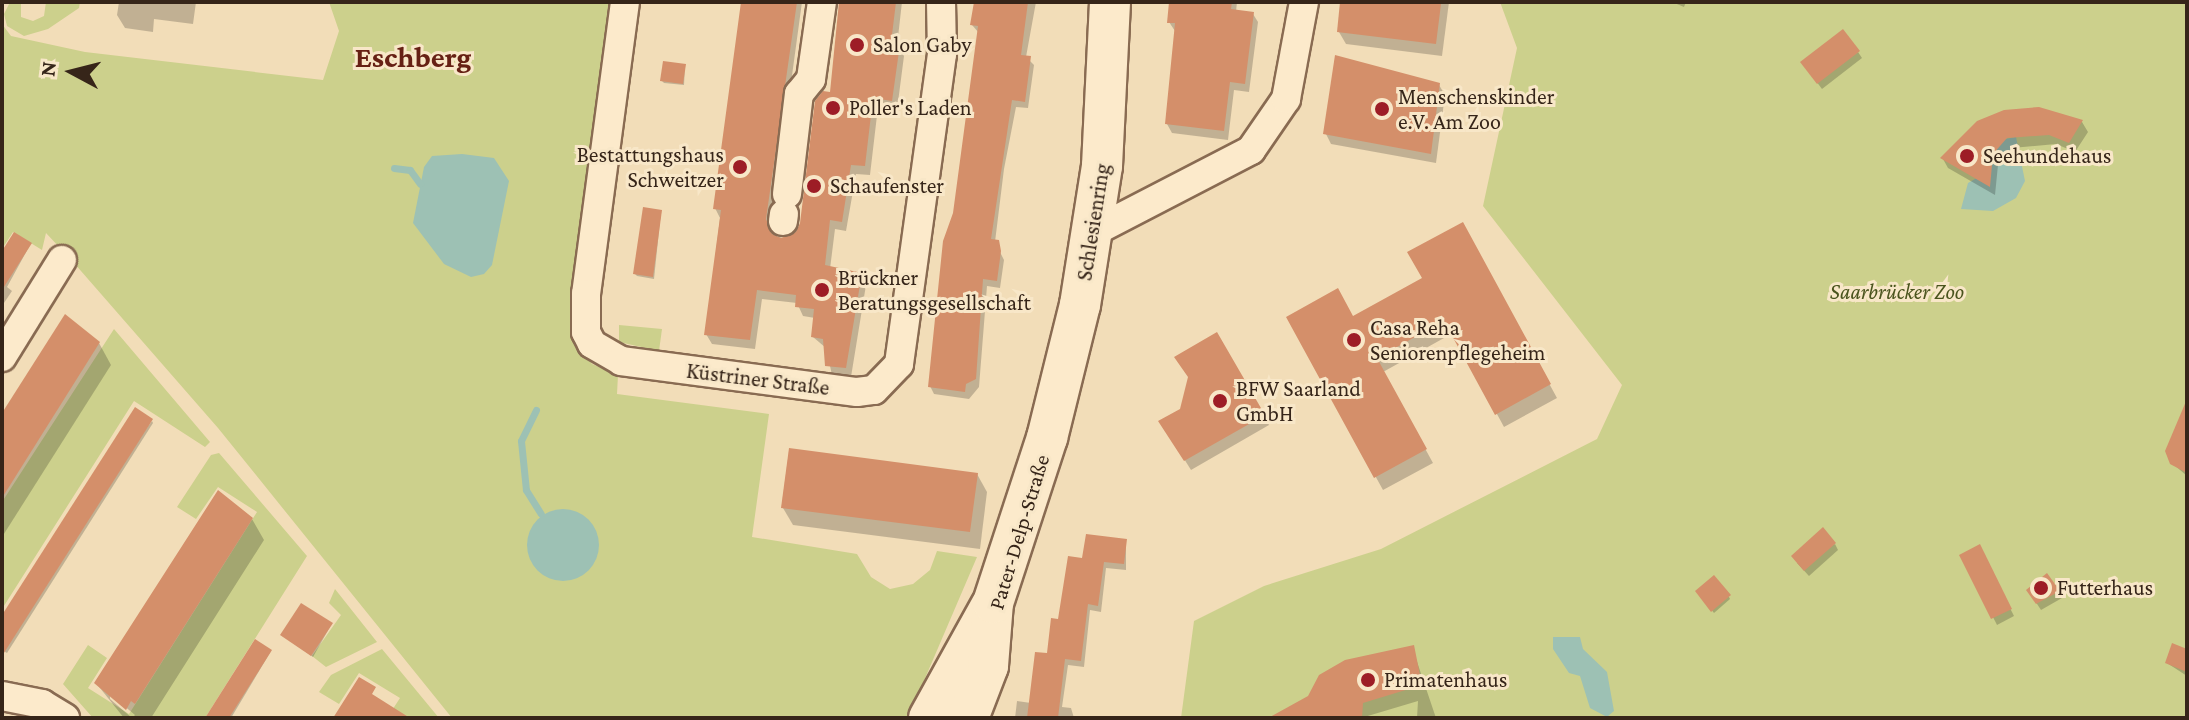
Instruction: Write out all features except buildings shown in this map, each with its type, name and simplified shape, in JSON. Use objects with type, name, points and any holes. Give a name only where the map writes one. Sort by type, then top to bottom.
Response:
[{"type":"street","name":"Küstriner Straße","points":[[625,2],[586,294],[586,332],[592,344],[621,361],[857,392],[874,390],[899,364],[942,54],[941,2]]},
{"type":"street","points":[[785,210],[799,94],[811,79],[822,2]]},
{"type":"street","name":"Schlesienring","points":[[1047,438],[1093,232],[1109,88],[1110,2]]},
{"type":"street","points":[[1093,232],[1251,150],[1286,99],[1304,2]]},
{"type":"street","points":[[2,357],[62,260]]},
{"type":"street","name":"Pater-Delp-Straße","points":[[968,718],[988,666],[993,603],[1047,438]]},
{"type":"street","points":[[929,718],[993,603]]},
{"type":"street","points":[[2,696],[42,704],[65,718]]},
{"type":"green space","points":[[10,2],[21,2],[21,17],[33,21],[44,16],[46,2],[80,2],[79,8],[48,29],[24,36],[7,26],[4,14]]},
{"type":"green space","points":[[329,2],[611,2],[576,254],[571,336],[592,364],[618,375],[617,394],[769,414],[752,537],[857,554],[871,577],[890,589],[913,584],[930,570],[937,551],[977,557],[908,718],[452,718],[218,428],[46,233],[42,250],[13,232],[2,249],[2,24],[11,36],[85,52],[323,80],[339,31]]},
{"type":"green space","name":"Saarbrücker Zoo","points":[[1500,2],[2187,2],[2187,718],[1181,718],[1194,621],[1264,586],[1381,549],[1597,439],[1622,385],[1483,206],[1517,48]]},
{"type":"green space","points":[[619,325],[662,329],[659,351],[619,342]]},
{"type":"green space","points":[[114,329],[210,442],[205,447],[134,401],[2,609],[2,502]]},
{"type":"green space","points":[[219,453],[307,556],[205,718],[93,718],[63,684],[88,645],[107,658],[88,688],[129,714],[257,512],[218,487],[196,519],[177,507],[211,455]]},
{"type":"green space","points":[[335,589],[377,642],[326,667],[312,656],[341,615],[329,603]]},
{"type":"green space","points":[[382,649],[439,718],[387,718],[400,698],[359,673],[339,704],[319,692],[331,675]]},
{"type":"water","points":[[2016,137],[2025,181],[2016,198],[1993,211],[1961,209],[1968,183],[1989,171],[2000,140]]},
{"type":"water","points":[[462,154],[494,158],[509,181],[492,265],[484,274],[471,277],[444,264],[413,223],[424,167],[432,156]]},
{"type":"water","points":[[570,509],[589,519],[597,531],[597,559],[589,571],[577,579],[556,581],[537,571],[529,559],[527,538],[537,519],[549,511]]},
{"type":"water","points":[[1553,637],[1580,637],[1583,649],[1607,672],[1614,711],[1607,717],[1590,708],[1580,676],[1569,673],[1553,649]]},
{"type":"waterway","points":[[394,168],[410,170],[420,184]]},
{"type":"waterway","points":[[536,410],[521,441],[526,490],[541,514]]},
{"type":"place","name":"Salon Gaby","points":[[857,45]]},
{"type":"place","name":"Poller's Laden","points":[[833,108]]},
{"type":"place","name":"Menschenskinder e.V. Am Zoo","points":[[1382,109]]},
{"type":"place","name":"Seehundehaus","points":[[1967,156]]},
{"type":"place","name":"Bestattungshaus Schweitzer","points":[[740,167]]},
{"type":"place","name":"Schaufenster","points":[[814,186]]},
{"type":"place","name":"Brückner Beratungsgesellschaft","points":[[822,290]]},
{"type":"place","name":"Casa Reha Seniorenpflegeheim","points":[[1354,340]]},
{"type":"place","name":"BFW Saarland GmbH","points":[[1220,401]]},
{"type":"place","name":"Futterhaus","points":[[2041,588]]},
{"type":"place","name":"Primatenhaus","points":[[1368,680]]},
{"type":"district","name":"Eschberg","points":[[413,57]]}]
